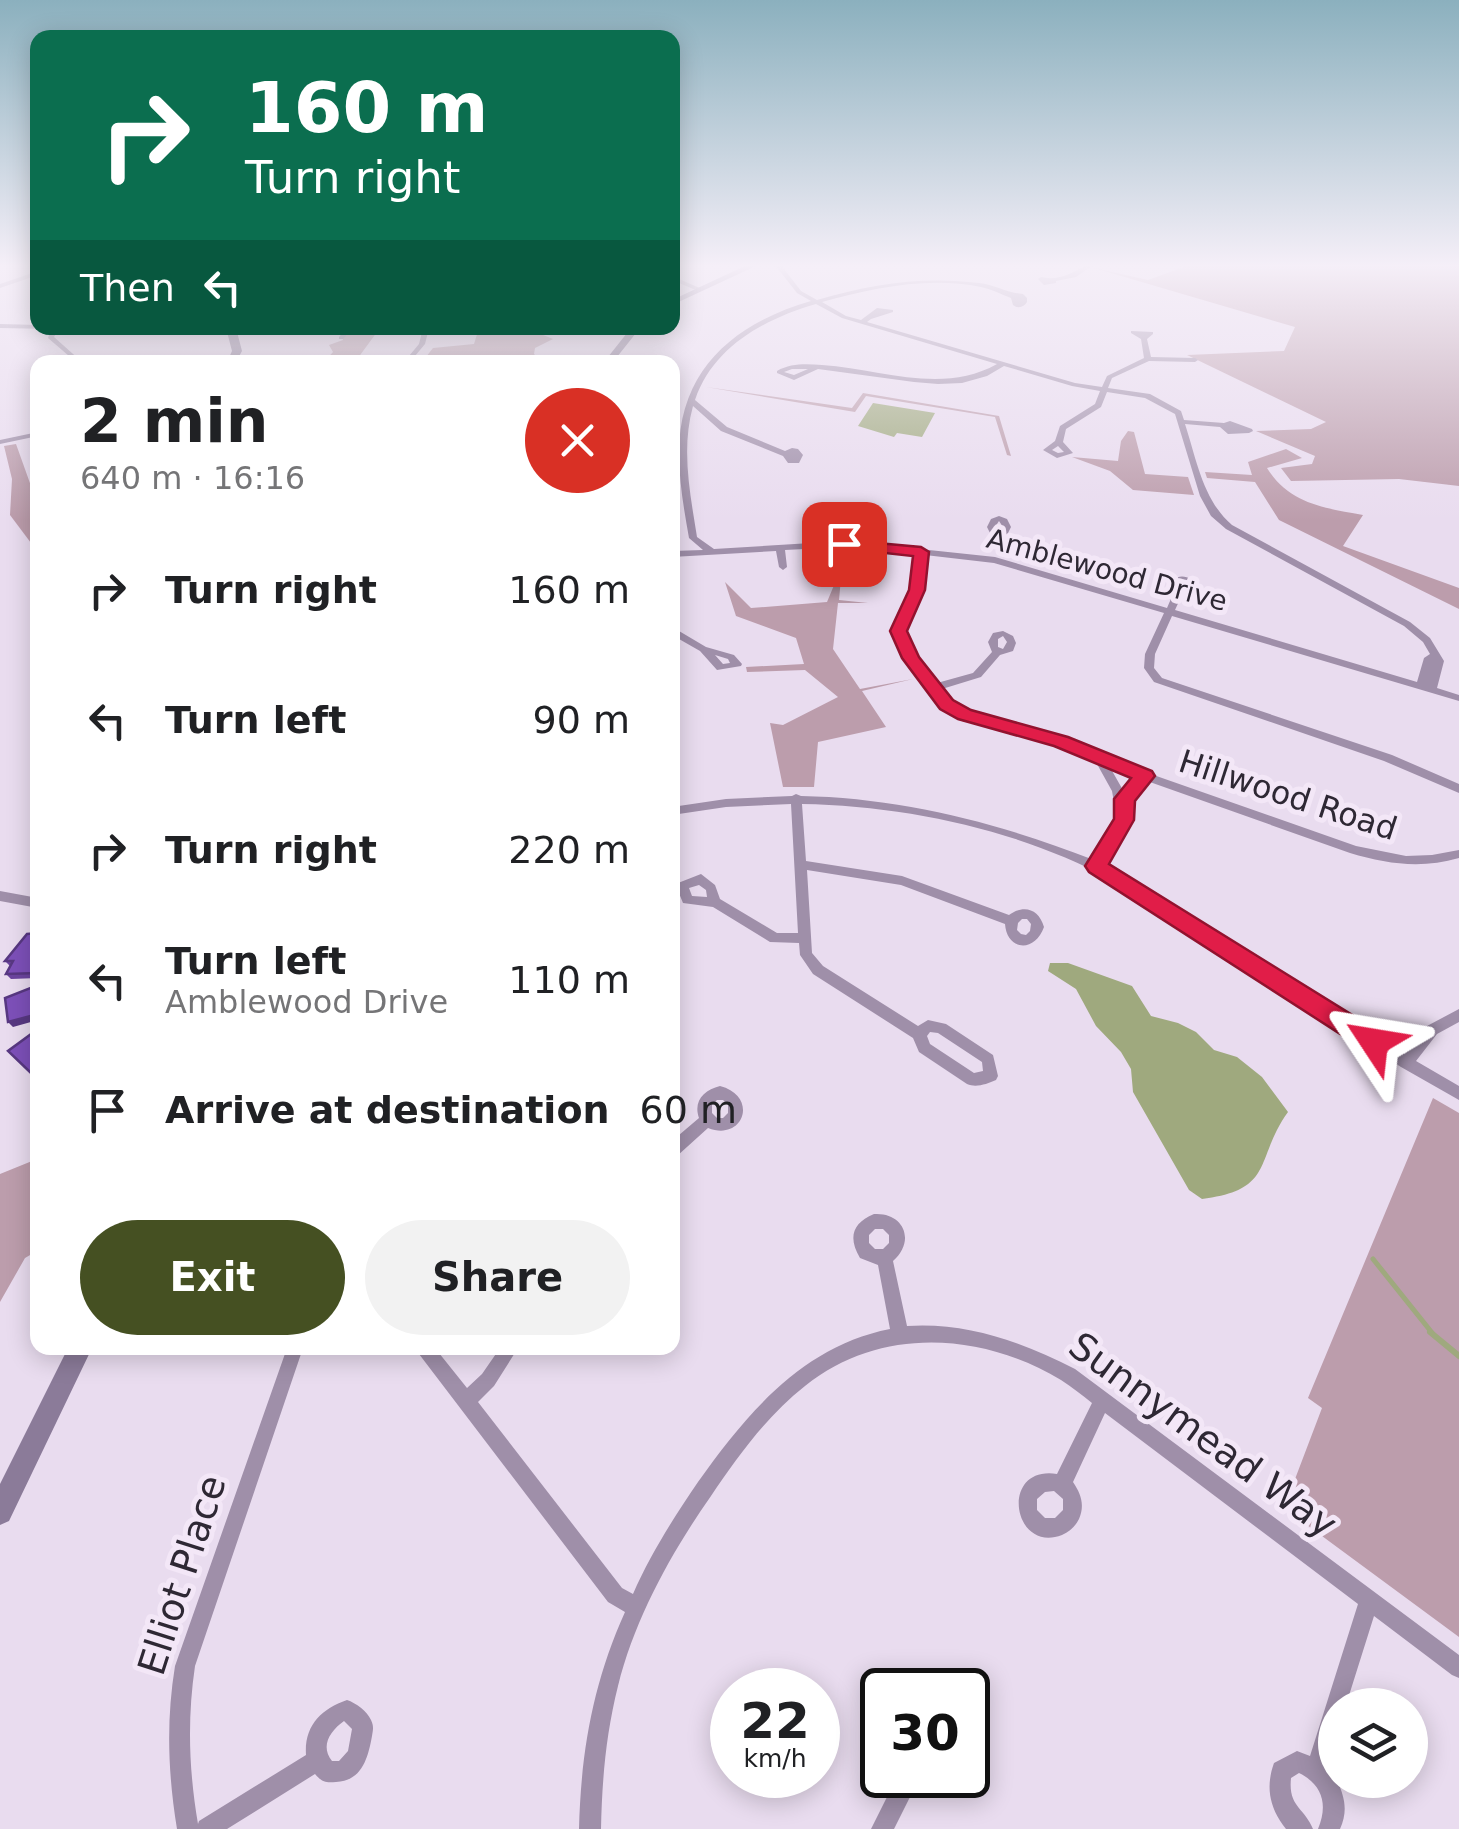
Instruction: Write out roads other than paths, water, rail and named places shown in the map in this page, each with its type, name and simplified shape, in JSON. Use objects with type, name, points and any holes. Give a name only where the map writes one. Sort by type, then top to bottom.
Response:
[{"type":"main road","points":[[0,1512],[77,1355]]},
{"type":"street","points":[[680,454],[683,425],[692,401],[719,350]]},
{"type":"street","points":[[961,350],[1074,385],[1167,403],[1182,425],[1214,514],[1229,527],[1407,624],[1427,640],[1439,661],[1428,685]]},
{"type":"street","points":[[1146,350],[1148,359]]},
{"type":"street","points":[[1059,442],[1062,428],[1089,414],[1106,389],[1109,377],[1148,359],[1195,360]]},
{"type":"street","points":[[817,367],[956,382],[987,375],[1005,363]]},
{"type":"street","points":[[692,401],[724,429],[786,454]]},
{"type":"street","points":[[1182,425],[1225,428]]},
{"type":"street","points":[[0,442],[30,436]]},
{"type":"street","points":[[680,468],[693,538],[711,552]]},
{"type":"street","points":[[995,560],[1001,550],[1001,533]]},
{"type":"street","points":[[680,548],[693,538]]},
{"type":"street","name":"Amblewood Drive","points":[[680,553],[844,544],[995,560],[1428,685],[1459,698]]},
{"type":"street","points":[[780,548],[782,567]]},
{"type":"street","points":[[921,552],[917,590],[899,631],[911,658],[932,688],[977,676],[999,650]]},
{"type":"street","points":[[1179,591],[1150,654],[1149,668],[1158,680],[1388,758],[1459,789]]},
{"type":"street","points":[[680,638],[703,649]]},
{"type":"street","name":"Hillwood Road","points":[[932,688],[954,710],[1061,742],[1101,761],[1397,862],[1434,862],[1459,854]]},
{"type":"street","points":[[1096,866],[1124,820],[1124,799],[1101,761]]},
{"type":"street","points":[[1124,799],[1145,776]]},
{"type":"street","points":[[796,798],[806,955],[818,970],[919,1034],[924,1048],[972,1080],[991,1076],[988,1059],[940,1028],[928,1026],[919,1034]]},
{"type":"street","points":[[680,810],[728,801],[858,800],[946,814],[1096,866],[1459,1094]]},
{"type":"street","points":[[802,865],[902,881],[1010,920]]},
{"type":"street","points":[[0,896],[30,902]]},
{"type":"street","points":[[715,902],[776,938],[804,938]]},
{"type":"street","points":[[1406,1063],[1432,1030],[1459,1015]]},
{"type":"street","points":[[680,1144],[708,1120]]},
{"type":"street","points":[[884,1257],[900,1335]]},
{"type":"street","name":"Sunnymead Way","points":[[590,1829],[596,1729],[634,1606],[678,1526],[758,1415],[790,1384],[859,1346],[900,1335],[942,1334],[1002,1346],[1069,1375],[1459,1668]]},
{"type":"street","name":"Elliot Place","points":[[188,1829],[176,1762],[176,1712],[185,1666],[293,1355]]},
{"type":"street","points":[[431,1355],[615,1595],[634,1606]]},
{"type":"street","points":[[467,1400],[488,1380],[505,1355]]},
{"type":"street","points":[[1060,1486],[1103,1400]]},
{"type":"street","points":[[1341,1688],[1369,1600]]},
{"type":"street","points":[[207,1829],[317,1760]]},
{"type":"street","points":[[1302,1829],[1282,1804],[1279,1780],[1288,1764],[1296,1762],[1316,1770],[1334,1800],[1334,1821],[1329,1829]]},
{"type":"street","points":[[1316,1770],[1318,1763]]},
{"type":"street","points":[[882,1829],[899,1798]]},
{"type":"waterway","points":[[1373,1259],[1433,1334]]},
{"type":"waterway","points":[[1430,1332],[1459,1356]]}]
